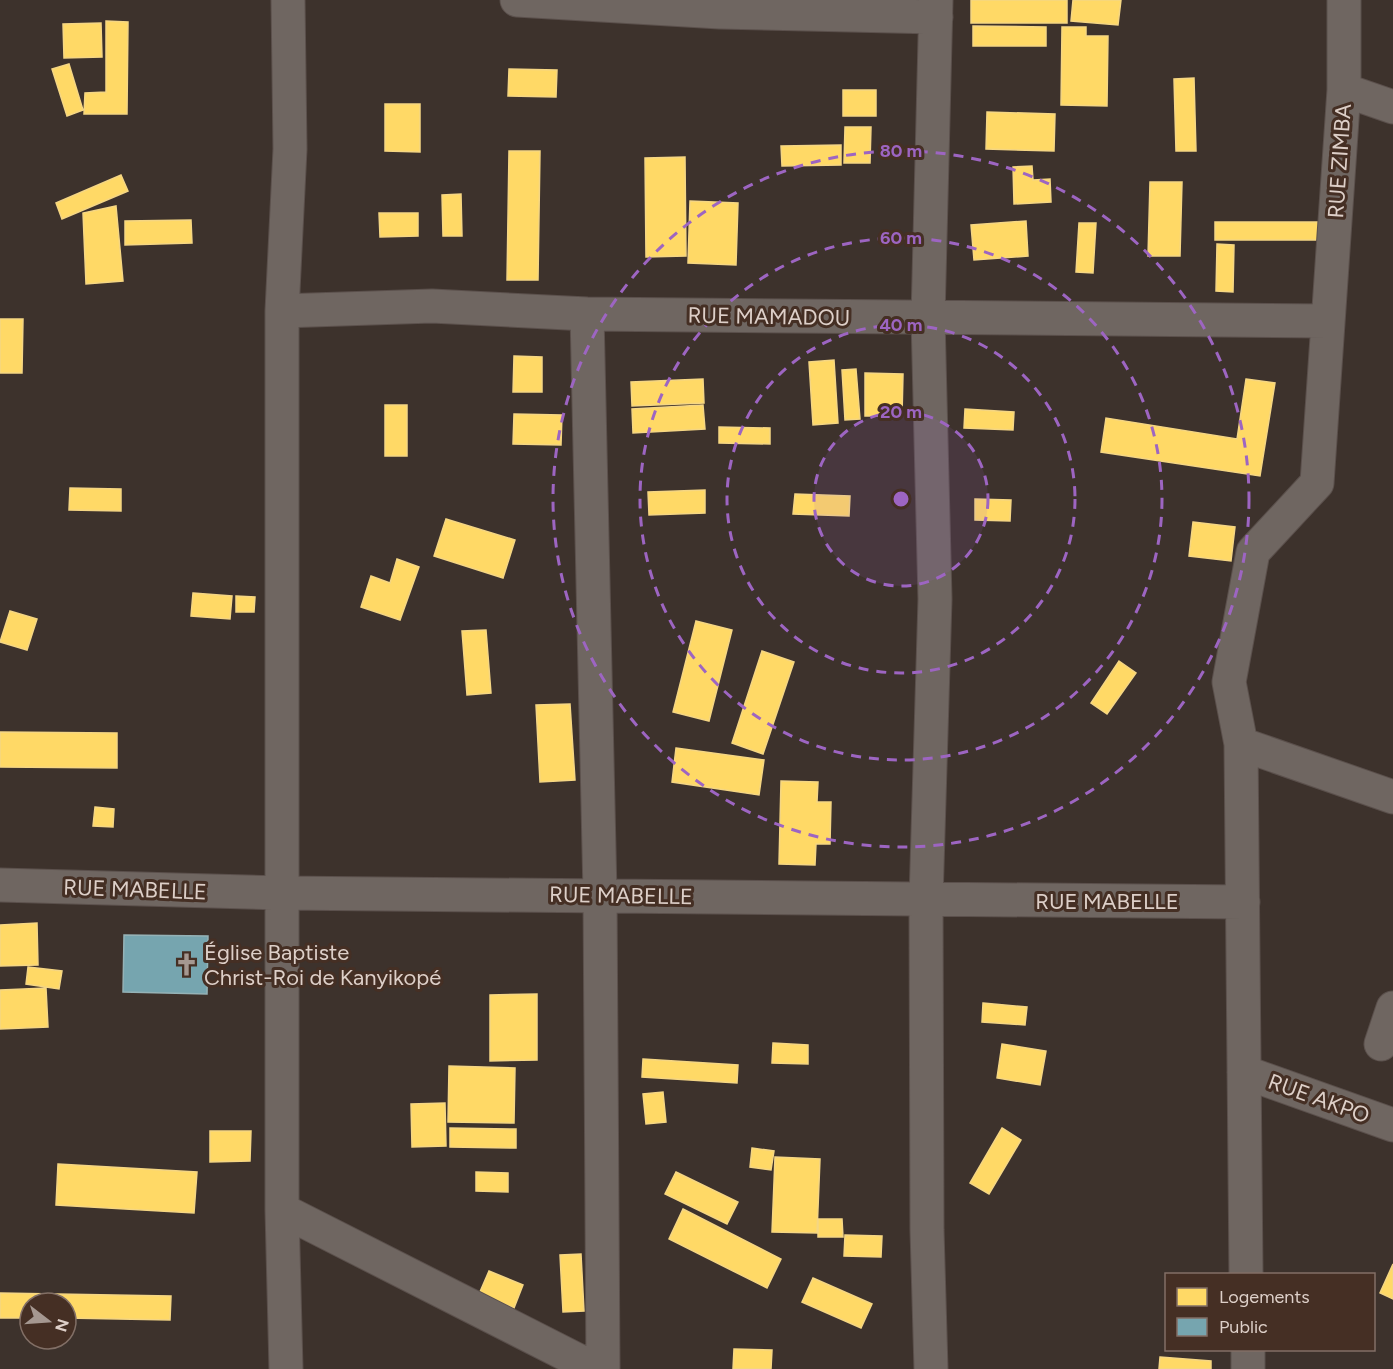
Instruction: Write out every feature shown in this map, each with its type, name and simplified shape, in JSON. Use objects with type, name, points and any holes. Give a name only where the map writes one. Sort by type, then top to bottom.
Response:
[{"type":"street","points":[[286,1369],[282,1210],[282,311],[290,149],[288,0]]},
{"type":"street","points":[[517,0],[710,6],[936,9],[928,318],[935,598],[926,900],[927,1230],[931,1369]]},
{"type":"street","name":"RUE ZIMBA","points":[[1246,1273],[1241,744],[1229,682],[1253,552],[1317,483],[1344,90],[1344,0]]},
{"type":"street","points":[[1344,90],[1393,107]]},
{"type":"street","name":"RUE MAMADOU","points":[[282,311],[432,306],[587,314],[1328,321]]},
{"type":"street","points":[[587,314],[600,894],[603,1369]]},
{"type":"street","points":[[1241,744],[1393,797]]},
{"type":"street","name":"RUE MABELLE","points":[[0,885],[282,893],[600,894],[926,900],[1243,902]]},
{"type":"street","points":[[1381,1044],[1393,1008]]},
{"type":"street","name":"RUE AKPO","points":[[1244,1072],[1393,1125]]},
{"type":"street","points":[[282,1210],[595,1369]]},
{"type":"street","points":[[1248,1351],[1248,1369]]},
{"type":"building: Logements","points":[[971,0],[1067,0],[1067,23],[971,23]]},
{"type":"building: Logements","points":[[1073,0],[1121,0],[1118,25],[1071,21]]},
{"type":"building: Logements","points":[[106,21],[128,22],[127,114],[84,114],[85,93],[106,92]]},
{"type":"building: Logements","points":[[101,23],[102,57],[64,58],[63,24]]},
{"type":"building: Logements","points":[[973,26],[1046,27],[1046,46],[973,46]]},
{"type":"building: Logements","points":[[1062,27],[1086,27],[1086,36],[1108,36],[1107,106],[1061,105]]},
{"type":"building: Logements","points":[[69,64],[83,110],[67,116],[52,69]]},
{"type":"building: Logements","points":[[509,69],[557,70],[556,97],[508,96]]},
{"type":"building: Logements","points":[[1194,78],[1196,151],[1176,151],[1174,79]]},
{"type":"building: Logements","points":[[843,90],[876,90],[876,116],[843,116]]},
{"type":"building: Logements","points":[[385,104],[420,104],[420,152],[385,151]]},
{"type":"building: Logements","points":[[987,112],[1055,114],[1054,151],[986,149]]},
{"type":"building: Logements","points":[[845,127],[871,127],[870,163],[844,163]]},
{"type":"building: Logements","points":[[841,145],[841,165],[782,166],[781,146]]},
{"type":"building: Logements","points":[[509,151],[540,151],[538,280],[507,280]]},
{"type":"building: Logements","points":[[685,157],[686,256],[646,257],[645,158]]},
{"type":"building: Logements","points":[[1032,166],[1033,180],[1050,179],[1051,202],[1014,204],[1013,167]]},
{"type":"building: Logements","points":[[121,175],[128,191],[62,219],[56,203]]},
{"type":"building: Logements","points":[[1150,182],[1182,182],[1180,256],[1148,256]]},
{"type":"building: Logements","points":[[461,194],[462,236],[443,236],[442,195]]},
{"type":"building: Logements","points":[[690,201],[738,203],[736,265],[688,263]]},
{"type":"building: Logements","points":[[116,206],[123,281],[86,284],[83,213]]},
{"type":"building: Logements","points":[[379,213],[418,213],[418,236],[380,237]]},
{"type":"building: Logements","points":[[191,220],[192,243],[125,245],[125,221]]},
{"type":"building: Logements","points":[[1026,221],[1028,256],[974,260],[971,225]]},
{"type":"building: Logements","points":[[1215,222],[1324,222],[1324,240],[1215,240]]},
{"type":"building: Logements","points":[[1079,223],[1096,223],[1093,273],[1076,272]]},
{"type":"building: Logements","points":[[1217,244],[1234,245],[1233,292],[1216,291]]},
{"type":"building: Logements","points":[[0,319],[23,319],[22,373],[0,373]]},
{"type":"building: Logements","points":[[514,356],[542,357],[542,392],[513,392]]},
{"type":"building: Logements","points":[[834,360],[838,423],[813,425],[809,362]]},
{"type":"building: Logements","points":[[856,369],[860,419],[845,420],[842,370]]},
{"type":"building: Logements","points":[[865,373],[903,374],[902,416],[865,416]]},
{"type":"building: Logements","points":[[703,379],[704,403],[632,406],[631,382]]},
{"type":"building: Logements","points":[[1246,379],[1275,383],[1260,476],[1101,452],[1106,418],[1237,439]]},
{"type":"building: Logements","points":[[385,405],[407,405],[407,456],[385,456]]},
{"type":"building: Logements","points":[[703,405],[705,429],[633,433],[632,409]]},
{"type":"building: Logements","points":[[965,409],[1014,412],[1013,430],[964,428]]},
{"type":"building: Logements","points":[[514,414],[562,415],[561,445],[513,444]]},
{"type":"building: Logements","points":[[719,427],[770,428],[770,444],[719,443]]},
{"type":"building: Logements","points":[[70,488],[121,489],[121,511],[69,510]]},
{"type":"building: Logements","points":[[705,490],[705,513],[649,515],[648,492]]},
{"type":"building: Logements","points":[[795,494],[850,496],[849,516],[793,514]]},
{"type":"building: Logements","points":[[975,499],[1011,500],[1010,521],[975,520]]},
{"type":"building: Logements","points":[[446,519],[515,540],[503,578],[434,556]]},
{"type":"building: Logements","points":[[1193,522],[1235,527],[1231,561],[1189,556]]},
{"type":"building: Logements","points":[[397,559],[419,567],[400,620],[361,607],[371,576],[390,583]]},
{"type":"building: Logements","points":[[193,593],[232,596],[230,619],[191,616]]},
{"type":"building: Logements","points":[[236,596],[255,597],[254,612],[236,612]]},
{"type":"building: Logements","points":[[10,611],[37,619],[27,650],[0,642]]},
{"type":"building: Logements","points":[[696,621],[732,630],[709,721],[673,712]]},
{"type":"building: Logements","points":[[486,630],[491,693],[467,695],[462,631]]},
{"type":"building: Logements","points":[[762,651],[794,662],[763,754],[732,743]]},
{"type":"building: Logements","points":[[1119,661],[1136,673],[1107,714],[1091,703]]},
{"type":"building: Logements","points":[[570,704],[575,780],[540,782],[536,705]]},
{"type":"building: Logements","points":[[0,732],[117,733],[117,768],[0,767]]},
{"type":"building: Logements","points":[[676,748],[764,760],[759,795],[672,782]]},
{"type":"building: Logements","points":[[781,781],[818,782],[817,802],[831,802],[830,844],[816,844],[815,865],[779,864]]},
{"type":"building: Logements","points":[[95,807],[114,809],[113,827],[93,826]]},
{"type":"building: Logements","points":[[37,923],[38,965],[0,966],[0,925]]},
{"type":"building: Logements","points":[[28,967],[62,971],[59,989],[26,984]]},
{"type":"building: Logements","points":[[46,988],[48,1027],[0,1029],[0,990]]},
{"type":"building: Logements","points":[[537,994],[537,1060],[490,1061],[490,995]]},
{"type":"building: Logements","points":[[983,1003],[1027,1007],[1025,1025],[982,1022]]},
{"type":"building: Logements","points":[[773,1043],[808,1045],[808,1064],[772,1063]]},
{"type":"building: Logements","points":[[1002,1044],[1046,1051],[1040,1085],[997,1078]]},
{"type":"building: Logements","points":[[643,1059],[738,1065],[737,1083],[642,1077]]},
{"type":"building: Logements","points":[[449,1066],[515,1068],[514,1123],[448,1122]]},
{"type":"building: Logements","points":[[663,1092],[666,1122],[646,1124],[643,1094]]},
{"type":"building: Logements","points":[[445,1103],[446,1146],[412,1147],[411,1104]]},
{"type":"building: Logements","points":[[450,1128],[516,1129],[516,1148],[450,1147]]},
{"type":"building: Logements","points":[[1002,1128],[1021,1140],[989,1194],[970,1183]]},
{"type":"building: Logements","points":[[210,1131],[251,1131],[250,1161],[210,1162]]},
{"type":"building: Logements","points":[[752,1148],[774,1151],[771,1170],[750,1167]]},
{"type":"building: Logements","points":[[775,1157],[820,1159],[817,1233],[772,1232]]},
{"type":"building: Logements","points":[[58,1164],[197,1172],[194,1213],[56,1205]]},
{"type":"building: Logements","points":[[476,1172],[508,1173],[508,1192],[476,1191]]},
{"type":"building: Logements","points":[[676,1172],[738,1202],[727,1224],[665,1194]]},
{"type":"building: Logements","points":[[683,1209],[781,1259],[767,1288],[669,1239]]},
{"type":"building: Logements","points":[[818,1219],[842,1219],[843,1237],[818,1237]]},
{"type":"building: Logements","points":[[845,1235],[882,1236],[881,1257],[844,1256]]},
{"type":"building: Logements","points":[[581,1254],[584,1311],[563,1312],[560,1255]]},
{"type":"building: Logements","points":[[1393,1264],[1393,1299],[1380,1293]]},
{"type":"building: Logements","points":[[489,1271],[523,1285],[514,1308],[479,1294]]},
{"type":"building: Logements","points":[[813,1278],[872,1304],[861,1328],[802,1302]]},
{"type":"building: Logements","points":[[0,1293],[18,1293],[18,1318],[0,1318]]},
{"type":"building: Logements","points":[[78,1294],[171,1296],[170,1320],[78,1318]]},
{"type":"building: Logements","points":[[734,1349],[772,1350],[771,1369],[733,1369]]},
{"type":"building: Logements","points":[[1160,1357],[1211,1361],[1211,1369],[1159,1369]]},
{"type":"building: Public","points":[[124,935],[208,936],[207,994],[123,992]]},
{"type":"place","name":"Église Baptiste Christ-Roi de Kanyikopé","points":[[186,965]]}]
